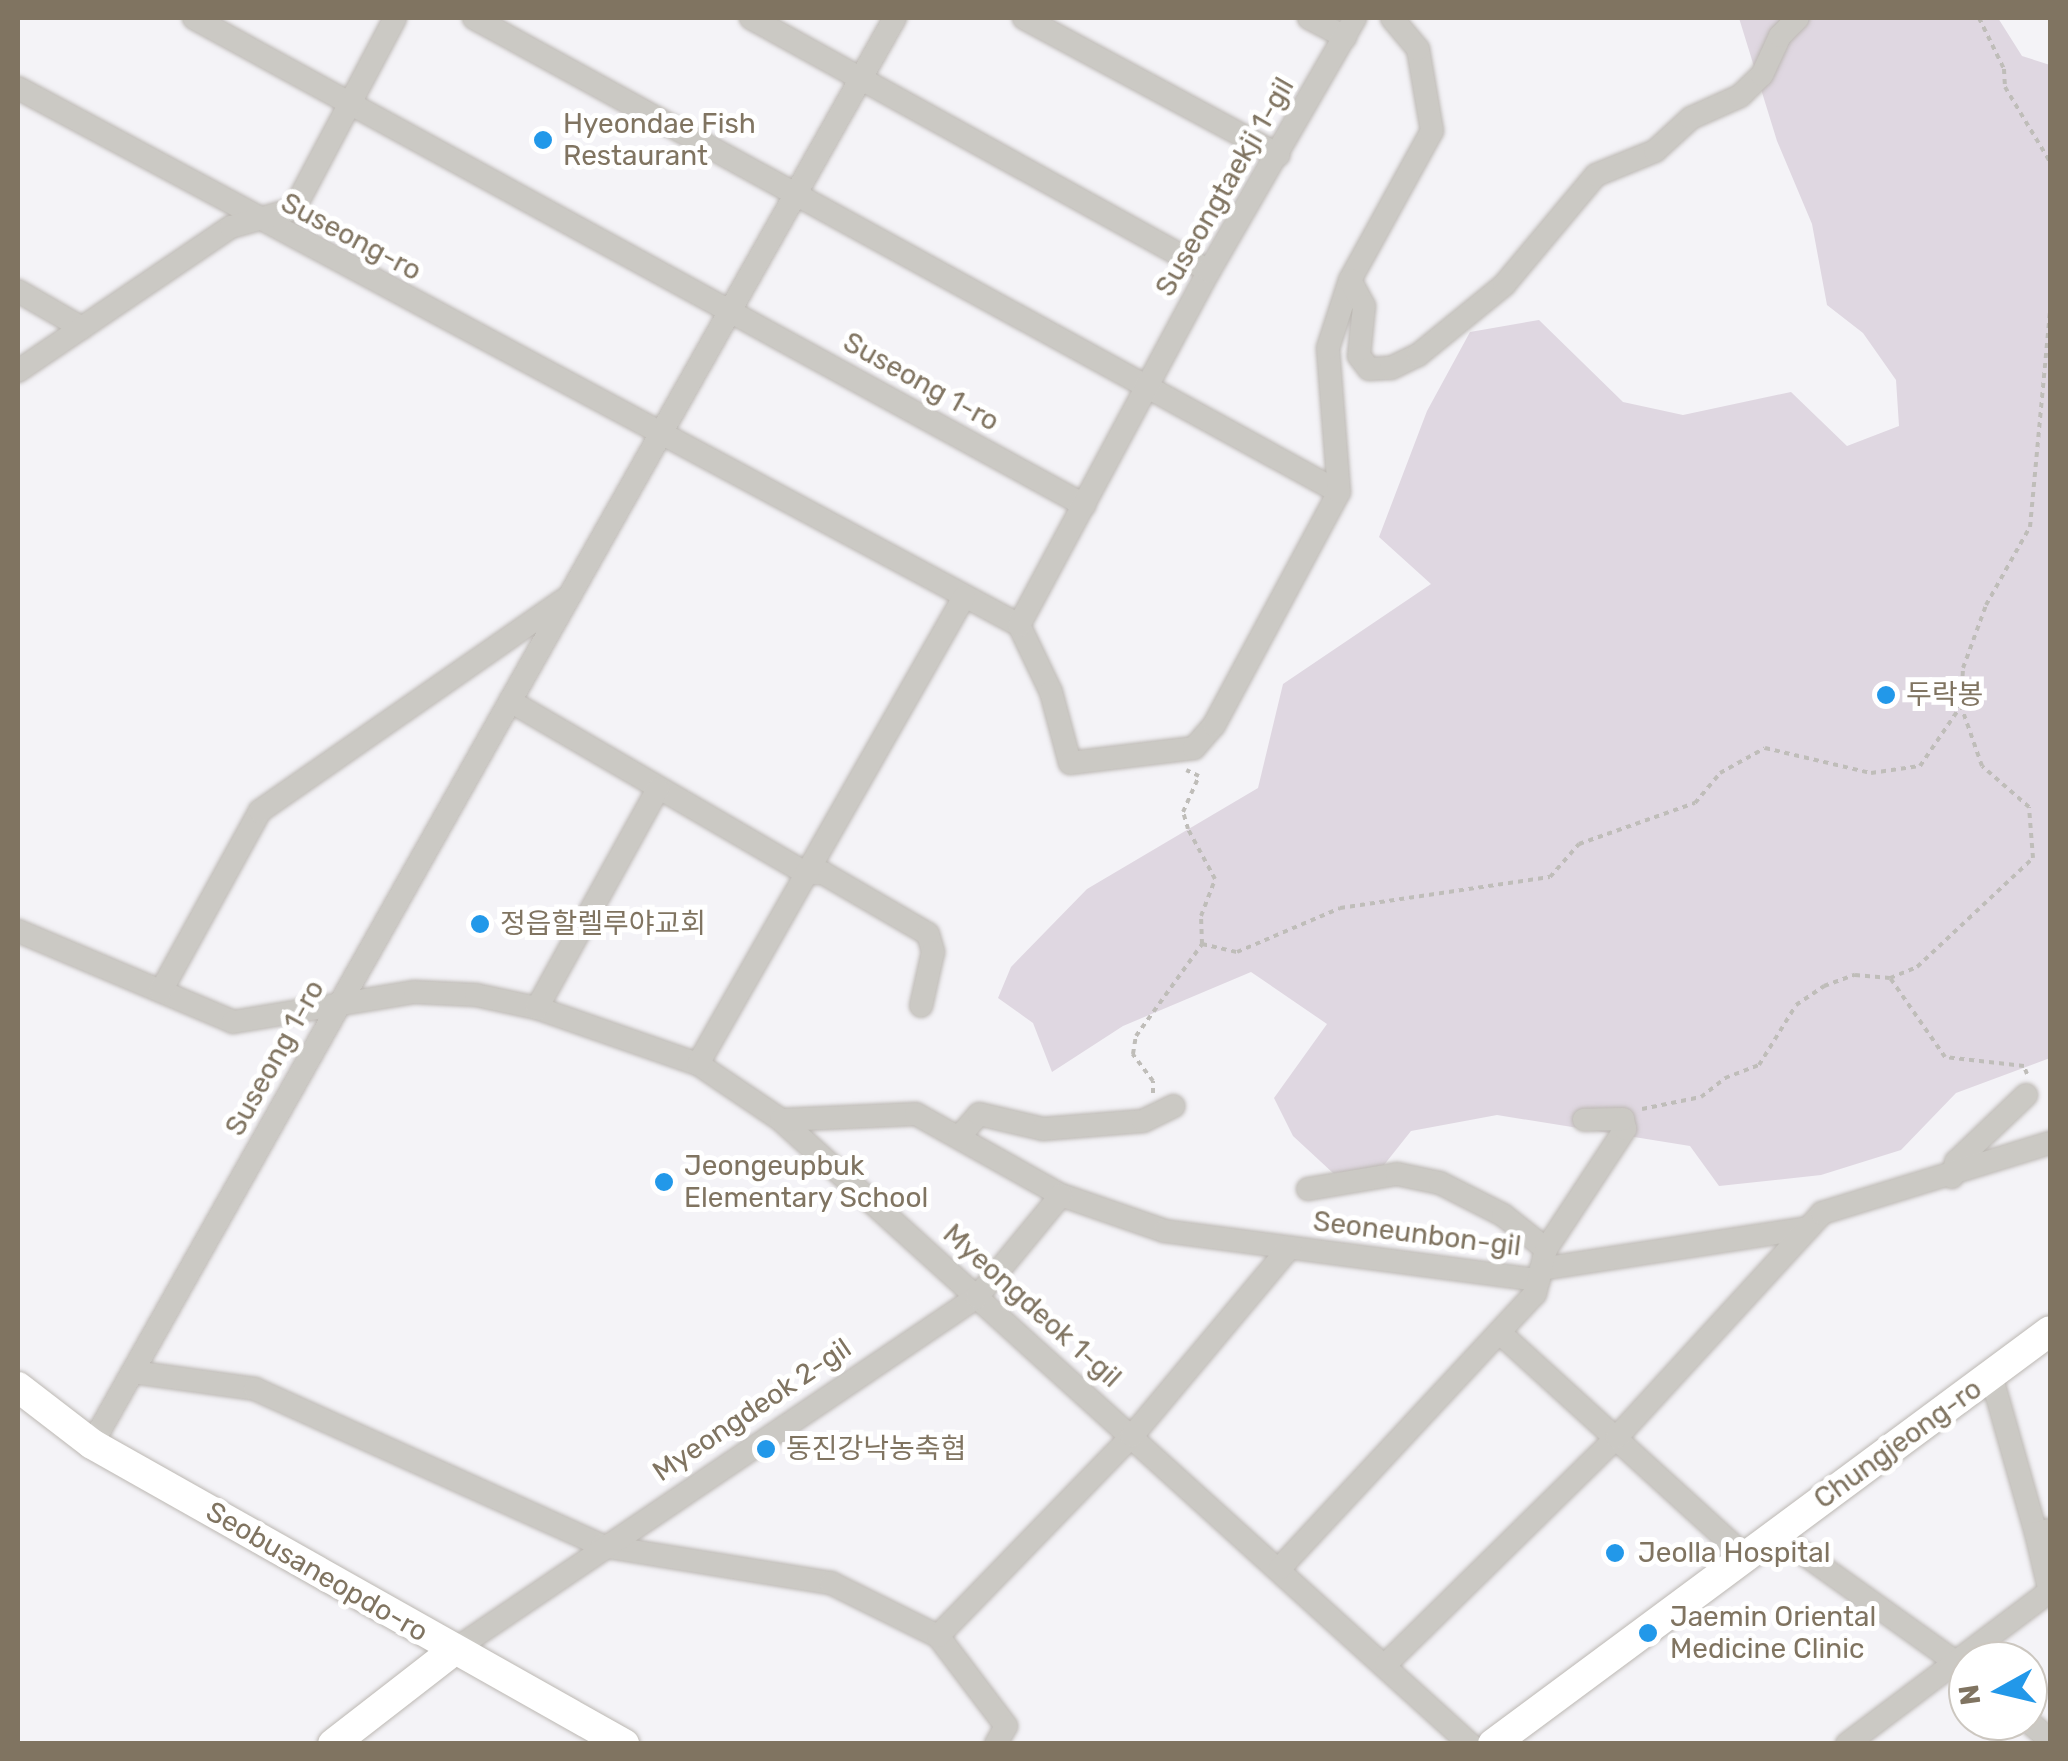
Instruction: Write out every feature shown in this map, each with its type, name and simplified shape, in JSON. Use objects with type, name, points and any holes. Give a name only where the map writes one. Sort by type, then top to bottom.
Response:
[{"type":"main road","name":"Chungjeong-ro","points":[[1493,1744],[2050,1332]]},
{"type":"main road","name":"Seobusaneopdo-ro","points":[[18,1387],[92,1444],[624,1744]]},
{"type":"main road","points":[[334,1744],[454,1650]]},
{"type":"street","points":[[194,18],[730,311]]},
{"type":"street","points":[[18,371],[231,228],[259,223],[294,209],[346,102],[395,18]]},
{"type":"street","points":[[474,18],[1339,492]]},
{"type":"street","points":[[750,18],[1209,271]]},
{"type":"street","name":"Suseong 1-ro","points":[[92,1444],[895,18]]},
{"type":"street","points":[[1024,18],[1278,155]]},
{"type":"street","points":[[1309,18],[1350,27]]},
{"type":"street","points":[[661,434],[1019,625],[1051,692],[1070,764],[1194,748],[1214,725],[1339,492],[1328,348],[1350,280],[1432,131],[1418,49],[1392,18]]},
{"type":"street","points":[[1350,280],[1364,306],[1359,356],[1369,370],[1391,368],[1430,348],[1541,247],[1596,175],[1655,151],[1691,118],[1740,96],[1762,75],[1780,36],[1798,18]]},
{"type":"street","name":"Suseongtaekji 1-gil","points":[[1019,625],[1209,271],[1350,27]]},
{"type":"street","name":"Suseong-ro","points":[[18,88],[259,223],[661,434]]},
{"type":"street","points":[[18,291],[82,328]]},
{"type":"street","name":"Suseong 1-ro","points":[[730,311],[1084,505]]},
{"type":"street","points":[[160,992],[260,811],[570,596]]},
{"type":"street","points":[[698,1064],[964,597]]},
{"type":"street","points":[[510,701],[806,873],[822,872],[928,934],[933,952],[921,1006]]},
{"type":"street","points":[[537,1008],[658,789]]},
{"type":"street","name":"Myeongdeok 1-gil","points":[[18,931],[233,1022],[342,1000],[415,992],[476,995],[537,1008],[698,1064],[781,1120],[1470,1744]]},
{"type":"street","points":[[1952,1177],[1956,1162],[2026,1096]]},
{"type":"street","points":[[959,1138],[979,1114],[1042,1129],[1150,1118],[1174,1106]]},
{"type":"street","name":"Seoneunbon-gil","points":[[781,1120],[916,1114],[1061,1195],[1164,1230],[1289,1248],[1542,1266]]},
{"type":"street","points":[[1584,1120],[1624,1119]]},
{"type":"street","name":"Seoneunbon-gil","points":[[1542,1266],[1626,1129],[1624,1119]]},
{"type":"street","points":[[1386,1664],[1617,1437],[1822,1212],[1890,1188],[1952,1177],[2028,1145],[2050,1143]]},
{"type":"street","name":"Seoneunbon-gil","points":[[1308,1189],[1397,1174],[1440,1183],[1502,1215],[1542,1266]]},
{"type":"street","name":"Myeongdeok 2-gil","points":[[454,1650],[602,1546],[976,1297],[1061,1195]]},
{"type":"street","points":[[1280,1568],[1535,1294],[1542,1266],[1808,1228]]},
{"type":"street","name":"Seoneunbon-gil","points":[[1132,1436],[1289,1248]]},
{"type":"street","points":[[1500,1333],[1745,1556]]},
{"type":"street","points":[[133,1372],[254,1389],[602,1546],[832,1583],[938,1636],[1006,1726],[996,1744]]},
{"type":"street","points":[[1991,1375],[2044,1531],[2050,1592],[1992,1641]]},
{"type":"street","points":[[938,1636],[1132,1436]]},
{"type":"street","points":[[1776,1534],[1948,1656]]},
{"type":"street","points":[[1847,1744],[1948,1675]]},
{"type":"path","points":[[1979,18],[2004,68],[2006,87],[2050,162]]},
{"type":"path","points":[[1624,1119],[1644,1107],[1701,1097],[1725,1078],[1759,1065],[1796,1005],[1824,986],[1855,975],[1890,978],[1917,966],[2033,858],[2029,807],[1982,766],[1961,706],[1963,668],[1986,605],[2030,527],[2050,311]]},
{"type":"path","points":[[1202,944],[1237,952],[1340,908],[1550,877],[1578,844],[1694,803],[1720,773],[1765,748],[1871,773],[1920,766],[1961,706]]},
{"type":"path","points":[[1150,1118],[1153,1080],[1133,1054],[1136,1036],[1202,944],[1201,916],[1215,879],[1183,812],[1199,776],[1184,768]]},
{"type":"path","points":[[1890,978],[1935,1048],[1962,1062],[2024,1066],[2032,1086],[2026,1096]]},
{"type":"shaded area","points":[[1739,18],[1998,18],[2022,56],[2050,65],[2050,1058],[1956,1093],[1901,1150],[1821,1175],[1719,1186],[1690,1146],[1497,1115],[1411,1131],[1380,1170],[1333,1173],[1293,1136],[1274,1098],[1327,1024],[1251,972],[1123,1026],[1052,1072],[1033,1023],[998,998],[1011,967],[1087,889],[1258,788],[1283,684],[1431,584],[1379,537],[1427,411],[1470,332],[1539,320],[1623,402],[1683,415],[1791,392],[1847,446],[1899,426],[1896,380],[1863,333],[1827,305],[1812,224],[1777,141]]},
{"type":"place","name":"Hyeondae Fish Restaurant","points":[[543,140]]},
{"type":"place","name":"두락봉","points":[[1886,695]]},
{"type":"place","name":"정읍할렐루야교회","points":[[480,924]]},
{"type":"place","name":"Jeongeupbuk Elementary School","points":[[664,1182]]},
{"type":"place","name":"동진강낙농축협","points":[[766,1449]]},
{"type":"place","name":"Jeolla Hospital","points":[[1615,1553]]},
{"type":"place","name":"Jaemin Oriental Medicine Clinic","points":[[1648,1633]]}]
